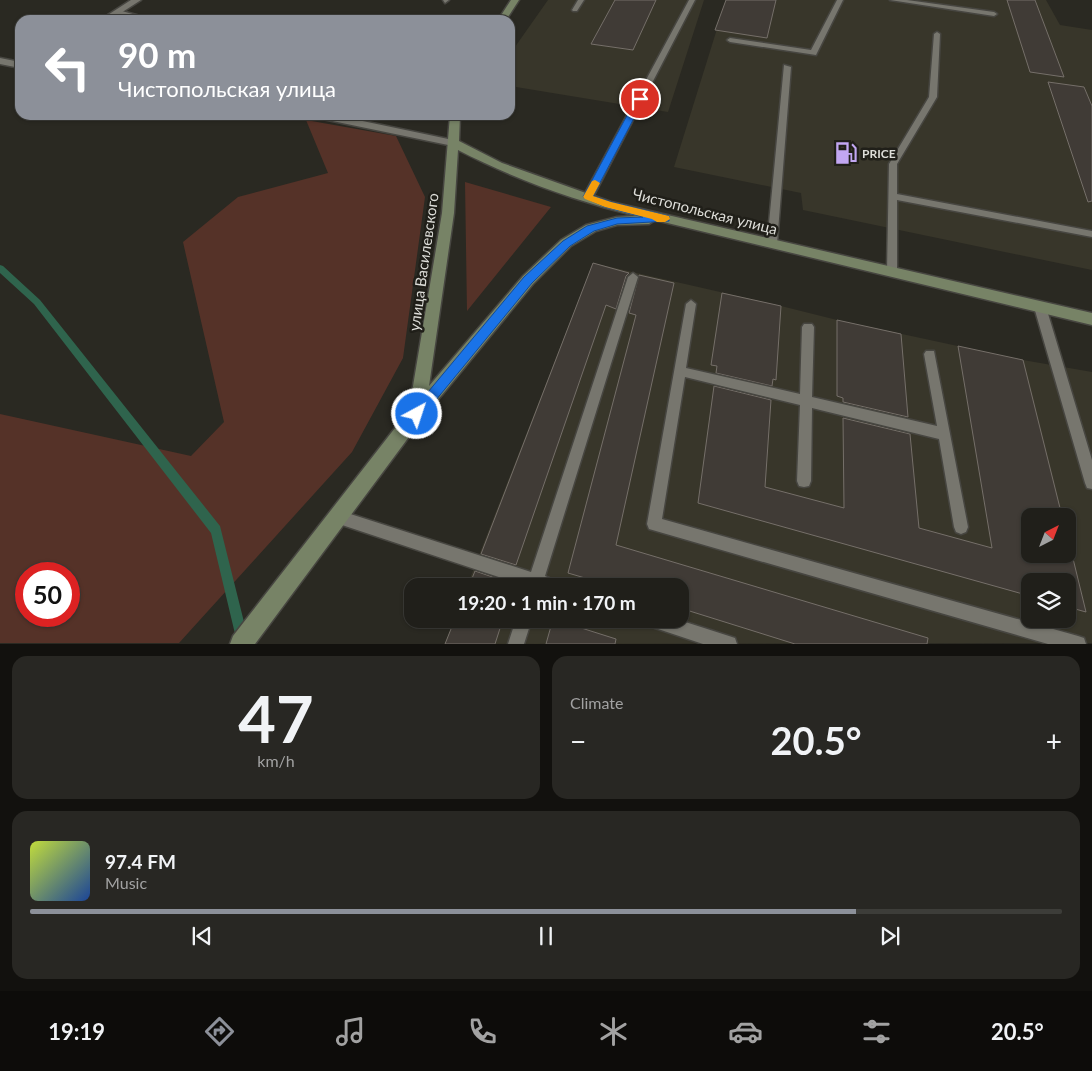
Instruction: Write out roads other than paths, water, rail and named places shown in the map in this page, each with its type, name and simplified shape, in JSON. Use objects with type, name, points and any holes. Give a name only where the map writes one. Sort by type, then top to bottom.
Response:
[{"type":"main road","points":[[505,15],[515,0]]},
{"type":"main road","name":"улица Василевского","points":[[417,414],[448,213],[455,120]]},
{"type":"main road","name":"Чистопольская улица","points":[[453,143],[498,166],[608,205],[1092,319]]},
{"type":"main road","points":[[241,644],[417,414],[528,280],[566,243],[591,228],[617,221],[665,219]]},
{"type":"street","points":[[113,15],[137,0]]},
{"type":"street","points":[[0,61],[15,64]]},
{"type":"street","name":"Чистопольская улица","points":[[342,120],[453,143]]},
{"type":"lane","points":[[575,10],[581,0]]},
{"type":"lane","points":[[588,197],[692,0]]},
{"type":"lane","points":[[730,40],[813,53],[840,0]]},
{"type":"lane","points":[[893,0],[994,14]]},
{"type":"lane","points":[[118,12],[130,15]]},
{"type":"lane","points":[[892,272],[893,164],[933,97],[937,34]]},
{"type":"lane","points":[[772,244],[787,67]]},
{"type":"lane","points":[[893,196],[1092,234]]},
{"type":"lane","points":[[537,578],[633,277]]},
{"type":"lane","points":[[691,304],[654,524],[1078,644]]},
{"type":"lane","points":[[1040,307],[1092,484]]},
{"type":"lane","points":[[804,481],[808,327]]},
{"type":"lane","points":[[930,354],[961,527]]},
{"type":"lane","points":[[680,371],[944,434]]},
{"type":"lane","points":[[338,517],[517,578]]},
{"type":"lane","points":[[516,644],[521,628]]},
{"type":"lane","points":[[680,628],[729,644]]},
{"type":"waterway","points":[[0,268],[37,302],[216,530],[242,638]]},
{"type":"place","name":"PRICE","points":[[846,153]]}]
